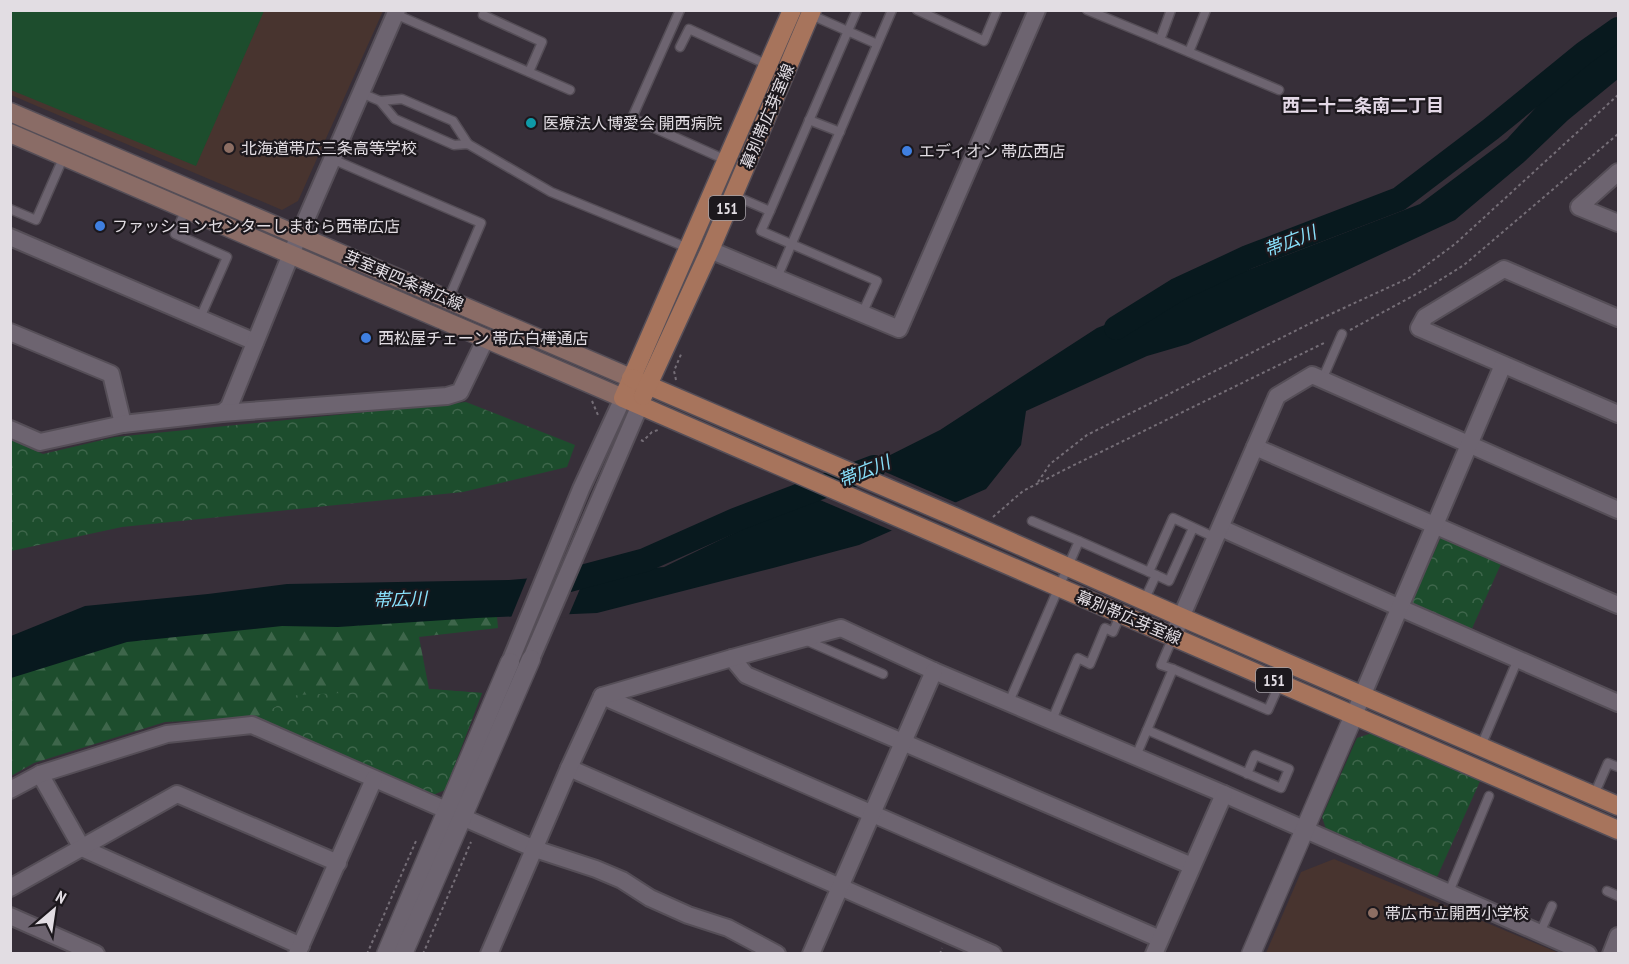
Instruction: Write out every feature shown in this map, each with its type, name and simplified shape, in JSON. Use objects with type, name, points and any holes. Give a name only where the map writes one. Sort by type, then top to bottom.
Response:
[{"type":"main road","name":"幕別帯広芽室線","points":[[640,405],[639,382],[688,248],[792,10]]},
{"type":"main road","name":"幕別帯広芽室線","points":[[808,12],[710,250],[639,382],[623,398],[1618,830]]},
{"type":"main road","name":"芽室東四条帯広線","points":[[10,111],[639,382]]},
{"type":"main road","name":"芽室東四条帯広線","points":[[10,133],[623,398]]},
{"type":"main road","name":"幕別帯広芽室線","points":[[639,382],[760,432],[1594,795],[1617,802]]},
{"type":"street","points":[[710,250],[899,329],[1037,10]]},
{"type":"street","points":[[222,413],[229,407],[291,254],[396,12]]},
{"type":"street","points":[[1618,172],[1579,207],[1618,223]]},
{"type":"street","points":[[10,237],[255,342]]},
{"type":"street","points":[[1618,318],[1504,269],[1425,317],[1419,328],[1618,414]]},
{"type":"street","points":[[10,332],[111,374],[123,424]]},
{"type":"street","points":[[10,429],[40,442],[123,424],[222,413],[447,396],[460,392],[486,338]]},
{"type":"street","points":[[1251,954],[1503,365]]},
{"type":"street","points":[[1173,636],[1277,396],[1312,375],[1618,510]]},
{"type":"street","points":[[403,954],[510,662],[581,489],[623,398]]},
{"type":"street","points":[[386,954],[531,660],[640,405]]},
{"type":"street","points":[[1255,447],[1618,605]]},
{"type":"street","points":[[1218,533],[1618,703]]},
{"type":"street","points":[[495,952],[535,849],[602,696],[841,628],[934,671],[1305,829],[1588,954]]},
{"type":"street","points":[[732,658],[746,675],[1192,866]]},
{"type":"street","points":[[811,954],[934,671]]},
{"type":"street","points":[[602,696],[872,814],[1157,946],[1224,794]]},
{"type":"street","points":[[10,790],[40,774],[167,734],[252,725],[535,849],[596,868],[622,880],[650,898],[688,915],[728,928],[777,954]]},
{"type":"street","points":[[569,768],[993,954]]},
{"type":"street","points":[[40,774],[82,848],[299,950],[374,779]]},
{"type":"street","points":[[10,888],[177,794],[338,863]]},
{"type":"street","points":[[10,916],[96,954]]},
{"type":"street","points":[[1611,954],[1618,936]]},
{"type":"lane","points":[[680,10],[632,118],[726,160]]},
{"type":"lane","points":[[857,10],[761,231],[877,281],[862,314]]},
{"type":"lane","points":[[777,278],[892,10]]},
{"type":"lane","points":[[917,10],[984,41],[997,10]]},
{"type":"lane","points":[[1087,10],[1278,90]]},
{"type":"lane","points":[[1160,40],[1172,10]]},
{"type":"lane","points":[[1189,52],[1206,10]]},
{"type":"lane","points":[[396,12],[570,90]]},
{"type":"lane","points":[[808,12],[877,44]]},
{"type":"lane","points":[[483,15],[542,42],[529,72]]},
{"type":"lane","points":[[680,47],[689,29],[768,65]]},
{"type":"lane","points":[[361,93],[380,101],[395,119],[454,145],[468,144]]},
{"type":"lane","points":[[380,101],[402,99],[453,121],[468,144],[550,192],[688,248]]},
{"type":"lane","points":[[810,120],[840,132]]},
{"type":"lane","points":[[10,209],[36,220],[64,156]]},
{"type":"lane","points":[[332,159],[481,224],[448,300]]},
{"type":"lane","points":[[733,195],[770,211]]},
{"type":"lane","points":[[186,209],[175,234],[227,257],[200,318]]},
{"type":"lane","points":[[1322,380],[1342,334]]},
{"type":"lane","points":[[1144,601],[1173,518],[1193,528],[1218,533]]},
{"type":"lane","points":[[1032,521],[1169,582],[1193,528]]},
{"type":"lane","points":[[1009,702],[1079,541]]},
{"type":"lane","points":[[1052,720],[1078,658],[1090,664],[1106,628],[1113,632],[1121,613]]},
{"type":"lane","points":[[1173,636],[1161,665],[1268,710],[1280,682]]},
{"type":"lane","points":[[801,639],[883,674]]},
{"type":"lane","points":[[1481,746],[1518,659]]},
{"type":"lane","points":[[1136,756],[1173,669]]},
{"type":"lane","points":[[1147,730],[1247,774],[1281,788],[1289,769],[1255,755],[1247,774]]},
{"type":"lane","points":[[1594,795],[1608,763],[1618,767]]},
{"type":"lane","points":[[1449,892],[1490,796]]},
{"type":"lane","points":[[1607,891],[1618,896]]},
{"type":"lane","points":[[1540,933],[1552,906]]},
{"type":"path","points":[[1038,483],[1050,464],[1087,435],[1309,324],[1409,278],[1455,244],[1618,95]]},
{"type":"path","points":[[988,521],[1023,491],[1388,311],[1464,266],[1618,134]]},
{"type":"path","points":[[423,954],[471,842]]},
{"type":"shaded area","name":"北海道帯広三条高等学校","points":[[10,11],[383,11],[298,201],[282,210],[11,95]]},
{"type":"shaded area","name":"帯広市立開西小学校","points":[[1334,859],[1559,953],[1266,953],[1301,872]]},
{"type":"green space","points":[[10,11],[264,11],[196,166],[11,90]]},
{"type":"green space","points":[[466,402],[575,445],[567,467],[463,492],[122,527],[11,551],[11,440],[43,454],[115,437]]},
{"type":"green space","points":[[1441,537],[1501,564],[1470,633],[1410,606]]},
{"type":"green space","points":[[496,605],[498,628],[419,637],[429,689],[482,693],[445,790],[414,786],[255,718],[165,722],[34,763],[11,776],[10,667],[105,637]]},
{"type":"green space","points":[[429,689],[482,693],[445,790],[433,795],[255,718],[297,695]]},
{"type":"green space","points":[[1372,733],[1481,779],[1437,877],[1326,829],[1322,817],[1357,738]]},
{"type":"water","points":[[1618,18],[1618,79],[1455,220],[1188,344],[1147,356],[1026,411],[1021,445],[986,489],[859,545],[597,613],[338,627],[282,626],[127,642],[11,678],[11,636],[85,606],[287,584],[509,580],[664,567],[940,430],[1097,328],[1420,204],[1507,139]]},
{"type":"pier","points":[[867,464],[959,504],[895,532],[806,494]]},
{"type":"pier","points":[[588,570],[568,617],[510,620],[528,576]]},
{"type":"waterway","name":"帯広川","points":[[1116,328],[1177,290],[1248,257],[1399,199],[1491,129],[1584,53],[1618,29]]},
{"type":"waterway","name":"帯広川","points":[[566,581],[645,560],[735,520],[874,467]]},
{"type":"place","name":"医療法人博愛会 開西病院","points":[[531,123]]},
{"type":"place","name":"北海道帯広三条高等学校","points":[[229,148]]},
{"type":"place","name":"エディオン 帯広西店","points":[[907,151]]},
{"type":"place","name":"ファッションセンターしまむら西帯広店","points":[[100,226]]},
{"type":"place","name":"西松屋チェーン 帯広白樺通店","points":[[366,338]]},
{"type":"place","name":"帯広市立開西小学校","points":[[1373,913]]},
{"type":"district","name":"西二十二条南二丁目","points":[[1363,105]]}]
